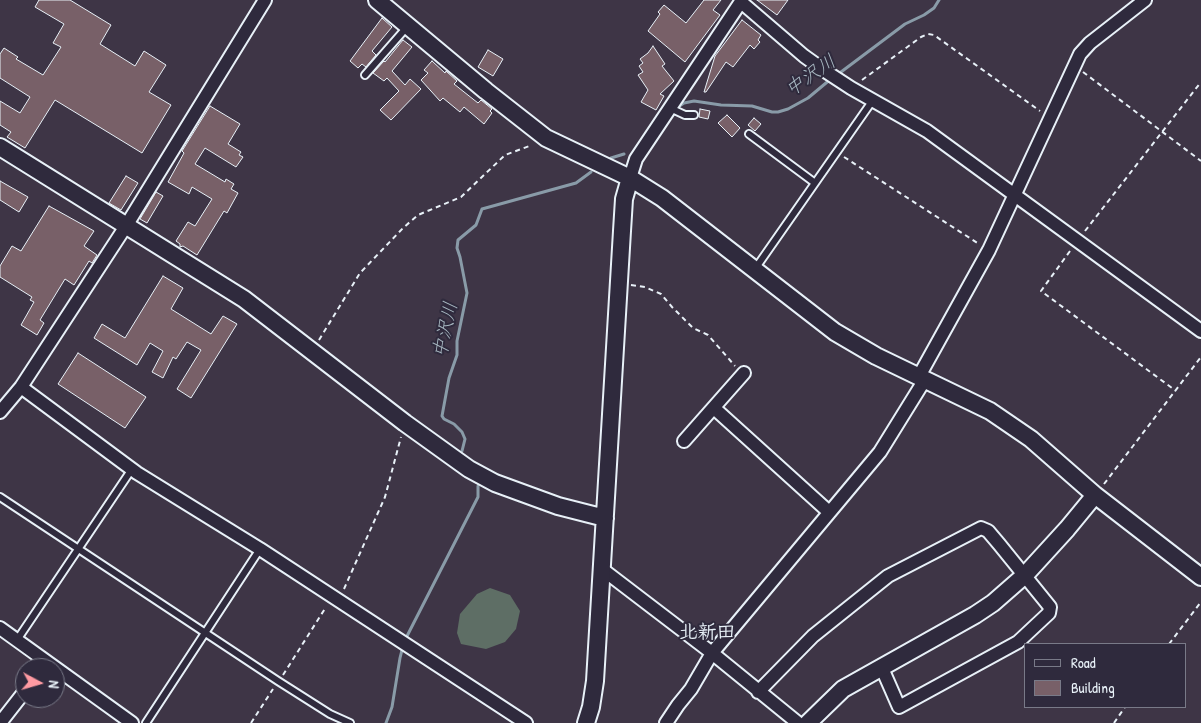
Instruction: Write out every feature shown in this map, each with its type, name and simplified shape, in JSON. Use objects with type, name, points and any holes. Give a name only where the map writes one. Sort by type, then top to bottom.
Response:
[{"type":"street","points":[[0,412],[21,387],[126,226],[265,0]]},
{"type":"street","points":[[377,0],[546,138],[630,178],[662,198],[835,332],[921,379],[990,411],[1031,439],[1096,495],[1201,577]]},
{"type":"street","points":[[666,723],[691,689],[712,653],[880,452],[989,250],[1080,54],[1090,43],[1145,0]]},
{"type":"street","points":[[586,723],[591,707],[595,681],[624,200],[636,159],[741,1],[804,56],[850,87],[927,131],[1201,330]]},
{"type":"street","points":[[0,146],[244,299],[405,423],[469,469],[495,483],[558,506],[605,518]]},
{"type":"street","points":[[684,441],[744,373]]},
{"type":"street","points":[[21,387],[132,469],[260,549],[526,723]]},
{"type":"street","points":[[714,408],[829,512]]},
{"type":"street","points":[[808,723],[842,688],[975,616],[993,603],[1025,575],[1096,495]]},
{"type":"street","points":[[758,692],[813,636],[888,576],[981,528],[988,531],[1050,607],[1048,613],[1018,642],[899,707],[881,666]]},
{"type":"street","points":[[602,569],[712,653],[798,723]]},
{"type":"street","points":[[0,628],[37,658]]},
{"type":"street","points":[[65,678],[132,723]]},
{"type":"street","points":[[0,723],[15,704]]},
{"type":"lane","points":[[365,75],[408,25]]},
{"type":"lane","points":[[754,270],[873,100]]},
{"type":"lane","points":[[670,108],[685,116],[694,115]]},
{"type":"lane","points":[[749,134],[815,183]]},
{"type":"lane","points":[[17,640],[132,469]]},
{"type":"lane","points":[[0,497],[205,634],[330,714],[350,723]]},
{"type":"lane","points":[[146,723],[260,549]]},
{"type":"path","points":[[850,87],[928,34],[934,35],[1050,119]]},
{"type":"path","points":[[1075,66],[1201,161]]},
{"type":"path","points":[[1176,391],[1041,291],[1201,82]]},
{"type":"path","points":[[312,351],[360,273],[403,228],[418,215],[462,197],[505,155],[534,145],[546,138]]},
{"type":"path","points":[[836,152],[989,250]]},
{"type":"path","points":[[619,283],[645,288],[662,294],[693,328],[708,335],[730,362],[744,373]]},
{"type":"path","points":[[1096,495],[1201,357]]},
{"type":"path","points":[[251,723],[336,598],[385,497],[405,423]]},
{"type":"path","points":[[1170,643],[1201,602]]},
{"type":"path","points":[[1114,723],[1124,708]]},
{"type":"green space","points":[[490,588],[510,595],[520,611],[516,629],[505,642],[486,649],[461,644],[457,633],[460,614],[477,594]]},
{"type":"building","points":[[39,0],[70,0],[111,25],[100,44],[135,66],[144,51],[166,65],[149,92],[171,105],[142,153],[55,100],[25,148],[7,137],[11,132],[0,125],[0,101],[20,113],[30,97],[0,78],[0,54],[4,48],[18,57],[16,59],[43,75],[61,47],[53,43],[64,24],[35,7]]},
{"type":"building","points":[[704,0],[721,0],[713,10],[720,15],[685,62],[648,31],[664,5],[686,23]]},
{"type":"building","points":[[757,0],[788,0],[777,15]]},
{"type":"building","points":[[382,18],[392,27],[372,51],[376,55],[366,67],[362,64],[358,68],[350,61]]},
{"type":"building","points":[[742,20],[761,35],[758,40],[760,42],[754,49],[750,45],[733,67],[726,62],[706,92],[704,92],[715,56]]},
{"type":"building","points":[[403,40],[412,47],[392,71],[405,85],[410,79],[421,89],[391,120],[380,110],[399,91],[387,78],[384,81],[373,73]]},
{"type":"building","points":[[653,46],[665,64],[662,66],[674,81],[660,94],[664,96],[656,110],[641,102],[648,90],[638,75],[643,72],[639,66],[643,63],[640,59]]},
{"type":"building","points":[[488,50],[503,59],[493,76],[478,67]]},
{"type":"building","points":[[432,61],[457,81],[454,84],[478,103],[481,100],[492,109],[490,111],[492,113],[484,124],[464,107],[460,112],[443,98],[440,101],[421,80],[428,73],[424,70]]},
{"type":"building","points":[[210,106],[240,124],[228,144],[241,152],[239,155],[243,157],[236,167],[205,148],[195,164],[225,182],[226,179],[234,184],[231,189],[238,193],[227,213],[224,211],[197,255],[183,246],[180,247],[180,244],[176,241],[188,222],[195,226],[212,199],[192,187],[189,194],[168,182],[184,153],[182,151]]},
{"type":"building","points":[[700,109],[710,111],[708,119],[699,117]]},
{"type":"building","points":[[727,115],[740,128],[732,137],[718,123]]},
{"type":"building","points":[[754,118],[761,124],[755,131],[748,125]]},
{"type":"building","points":[[126,176],[138,183],[121,210],[109,203]]},
{"type":"building","points":[[0,181],[28,197],[19,212],[0,200]]},
{"type":"building","points":[[156,192],[163,196],[147,223],[140,219]]},
{"type":"building","points":[[49,206],[94,231],[84,246],[97,255],[92,263],[89,261],[74,285],[65,279],[40,320],[44,323],[37,335],[21,325],[34,302],[30,300],[32,297],[0,277],[0,266],[12,246],[21,251]]},
{"type":"building","points":[[163,276],[183,288],[171,309],[211,334],[223,316],[237,324],[191,398],[177,389],[201,350],[187,342],[176,359],[173,357],[163,378],[152,372],[163,351],[150,343],[137,365],[94,338],[102,324],[125,338]]},
{"type":"building","points":[[78,353],[146,397],[125,428],[58,384]]},
{"type":"waterway","name":"中沢川","points":[[837,75],[905,24],[934,8],[939,0]]},
{"type":"waterway","name":"中沢川","points":[[678,107],[684,103],[694,101],[721,105],[752,106],[778,112],[788,109],[808,98],[832,78]]},
{"type":"waterway","name":"中沢川","points":[[611,158],[624,154]]},
{"type":"waterway","name":"中沢川","points":[[462,451],[465,439],[462,432],[442,416],[449,378],[457,355],[457,341],[467,293],[457,248],[458,240],[476,225],[482,209],[576,183],[591,172]]},
{"type":"waterway","name":"中沢川","points":[[405,640],[478,497],[478,486]]},
{"type":"waterway","name":"中沢川","points":[[386,723],[392,707],[403,646]]},
{"type":"district","name":"北新田","points":[[707,633]]}]
